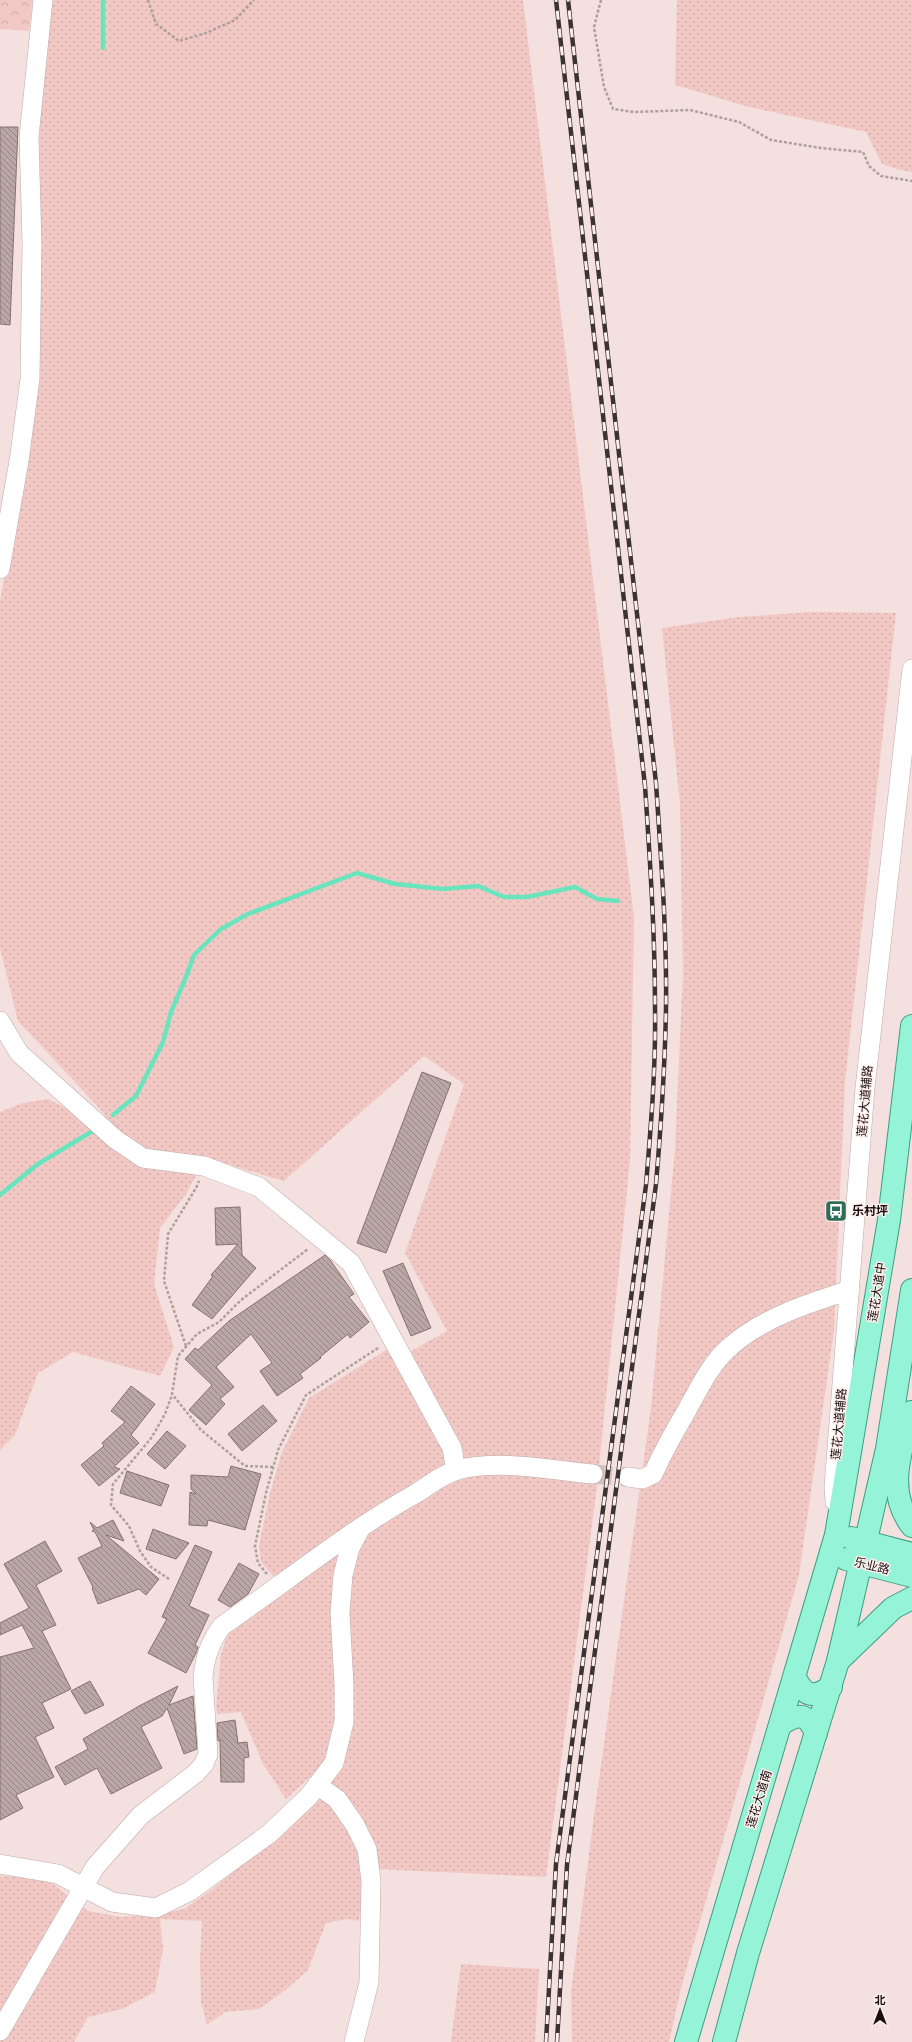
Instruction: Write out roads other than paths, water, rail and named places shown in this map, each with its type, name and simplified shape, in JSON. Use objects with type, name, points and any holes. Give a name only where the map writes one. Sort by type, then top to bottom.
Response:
[{"type":"main road","name":"莲花大道中","points":[[831,1556],[836,1535],[890,1213],[912,1026]]},
{"type":"main road","points":[[724,2042],[748,1953],[838,1661],[864,1541],[887,1449],[912,1290]]},
{"type":"main road","points":[[887,1449],[911,1408]]},
{"type":"main road","points":[[911,1408],[899,1459],[896,1484],[898,1496],[912,1526]]},
{"type":"main road","name":"乐业路","points":[[836,1535],[912,1554]]},
{"type":"main road","name":"乐业路","points":[[831,1556],[912,1576]]},
{"type":"main road","name":"莲花大道南","points":[[686,2042],[831,1556]]},
{"type":"main road","points":[[838,1661],[893,1608],[912,1598]]},
{"type":"main road","points":[[795,1678],[802,1690],[806,1693],[814,1695],[822,1693],[831,1687]]},
{"type":"main road","points":[[781,1724],[793,1717],[800,1716],[812,1722],[816,1733]]},
{"type":"street","points":[[0,569],[19,461],[30,379],[32,244],[29,137],[43,0]]},
{"type":"street","name":"莲花大道辅路","points":[[836,1535],[834,1487],[865,1088],[912,669]]},
{"type":"street","points":[[0,1021],[19,1053],[115,1139],[143,1158],[204,1166],[259,1187],[351,1263],[452,1448],[456,1470]]},
{"type":"street","points":[[628,1477],[642,1479],[653,1474],[707,1373],[732,1345],[747,1334],[787,1312],[850,1290]]},
{"type":"street","points":[[0,2031],[94,1867],[141,1815],[196,1773],[204,1764],[208,1754],[203,1677],[204,1665],[212,1639],[222,1626],[401,1501],[456,1470],[483,1466],[512,1466],[593,1474]]},
{"type":"street","points":[[0,1864],[58,1874],[112,1902],[156,1908],[190,1891],[269,1834],[317,1785],[334,1764],[344,1722],[344,1685],[340,1613],[343,1575],[350,1548],[360,1529]]},
{"type":"street","points":[[317,1785],[337,1799],[355,1825],[367,1849],[371,1881],[369,1982],[354,2042]]},
{"type":"waterway","points":[[103,0],[103,48]]},
{"type":"waterway","points":[[113,1115],[136,1096],[163,1042],[171,1012],[194,955],[221,929],[248,914],[357,873],[395,884],[443,889],[478,886],[504,897],[527,897],[575,887],[597,899],[618,901]]},
{"type":"waterway","points":[[0,1195],[38,1164],[91,1132]]},
{"type":"tunnel","points":[[593,1474],[628,1477]]},
{"type":"railway","points":[[546,2042],[556,1864],[646,1185],[655,1051],[653,924],[645,786],[556,0]]},
{"type":"railway","points":[[557,2042],[567,1865],[656,1184],[665,1052],[666,1008],[665,924],[656,783],[568,0]]},
{"type":"place","name":"乐村坪","points":[[836,1211]]}]
